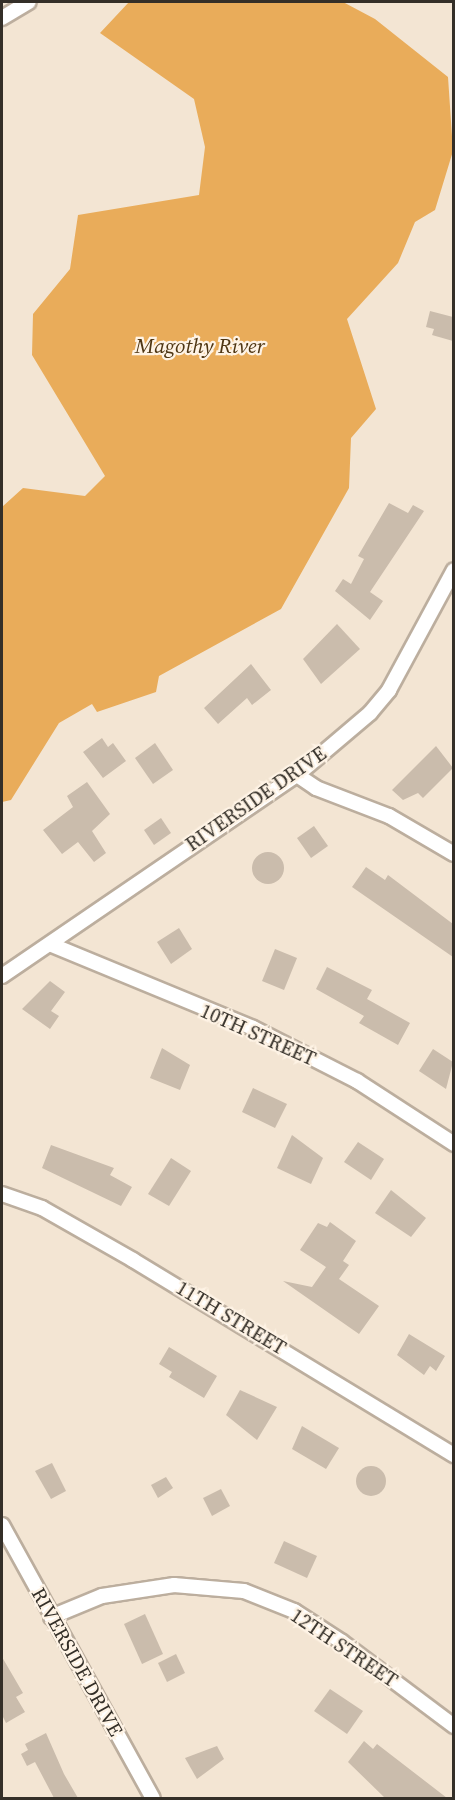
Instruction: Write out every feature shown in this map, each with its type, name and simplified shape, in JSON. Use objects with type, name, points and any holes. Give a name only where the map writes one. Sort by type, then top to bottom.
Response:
[{"type":"street","points":[[2,18],[29,2]]},
{"type":"street","name":"RIVERSIDE DRIVE","points":[[2,976],[52,945],[297,775],[389,690],[453,570]]},
{"type":"street","points":[[297,775],[316,788],[389,816],[453,854]]},
{"type":"street","name":"10TH STREET","points":[[52,945],[253,1028],[357,1081],[453,1144]]},
{"type":"street","name":"11TH STREET","points":[[2,1194],[42,1208],[133,1260],[453,1455]]},
{"type":"street","name":"RIVERSIDE DRIVE","points":[[2,1525],[153,1798]]},
{"type":"street","name":"12TH STREET","points":[[51,1617],[102,1596],[174,1585],[244,1591],[294,1611],[342,1642],[453,1726]]},
{"type":"water","name":"Magothy River","points":[[129,2],[343,2],[375,19],[448,77],[453,151],[435,210],[415,222],[398,263],[347,319],[376,409],[351,438],[349,488],[281,609],[159,676],[156,692],[97,712],[92,704],[59,723],[11,800],[2,802],[2,507],[23,488],[85,496],[105,476],[32,355],[33,314],[70,269],[78,215],[199,195],[205,147],[194,99],[100,33]]},
{"type":"building","points":[[430,311],[453,317],[453,341],[432,335],[434,329],[426,327]]},
{"type":"building","points":[[389,503],[408,513],[413,505],[424,511],[370,592],[383,601],[370,620],[335,591],[343,579],[351,584],[364,559],[358,556]]},
{"type":"building","points":[[337,624],[360,649],[321,684],[303,659]]},
{"type":"building","points":[[251,664],[271,690],[252,705],[247,698],[218,724],[204,708]]},
{"type":"building","points":[[102,738],[108,747],[113,743],[126,761],[103,778],[83,752]]},
{"type":"building","points":[[155,743],[173,770],[153,784],[135,758]]},
{"type":"building","points":[[436,746],[453,768],[423,798],[418,793],[403,800],[392,790]]},
{"type":"building","points":[[87,782],[110,814],[92,831],[106,853],[94,862],[78,842],[62,854],[43,830],[73,807],[67,796]]},
{"type":"building","points":[[161,818],[171,833],[154,845],[144,830]]},
{"type":"building","points":[[314,826],[328,846],[311,858],[297,838]]},
{"type":"building","points":[[268,852],[279,857],[284,868],[279,879],[268,884],[257,879],[252,868],[257,857]]},
{"type":"building","points":[[366,867],[385,880],[388,875],[453,924],[453,957],[352,887]]},
{"type":"building","points":[[179,928],[192,949],[171,964],[157,942]]},
{"type":"building","points":[[275,949],[297,958],[284,990],[262,981]]},
{"type":"building","points":[[327,967],[372,990],[367,999],[410,1023],[398,1045],[359,1023],[364,1016],[316,989]]},
{"type":"building","points":[[50,981],[65,992],[51,1011],[59,1016],[50,1029],[22,1009]]},
{"type":"building","points":[[162,1048],[190,1065],[180,1090],[150,1078]]},
{"type":"building","points":[[433,1049],[453,1062],[446,1089],[419,1071]]},
{"type":"building","points":[[253,1088],[287,1104],[275,1128],[242,1112]]},
{"type":"building","points":[[292,1135],[323,1158],[311,1184],[277,1168]]},
{"type":"building","points":[[358,1142],[384,1159],[371,1180],[344,1162]]},
{"type":"building","points":[[51,1145],[114,1168],[110,1175],[132,1187],[121,1206],[42,1168]]},
{"type":"building","points":[[171,1158],[191,1171],[169,1206],[148,1194]]},
{"type":"building","points":[[391,1190],[426,1218],[411,1237],[375,1213]]},
{"type":"building","points":[[330,1222],[356,1241],[343,1261],[349,1265],[339,1279],[379,1306],[359,1334],[283,1281],[312,1287],[326,1267],[300,1250],[318,1223],[327,1227]]},
{"type":"building","points":[[409,1334],[445,1356],[436,1371],[430,1366],[424,1375],[397,1355]]},
{"type":"building","points":[[169,1347],[217,1376],[204,1398],[169,1377],[172,1372],[159,1364]]},
{"type":"building","points":[[240,1390],[277,1407],[257,1440],[226,1415]]},
{"type":"building","points":[[302,1426],[339,1448],[326,1469],[292,1449]]},
{"type":"building","points":[[52,1463],[66,1491],[51,1499],[35,1471]]},
{"type":"building","points":[[371,1466],[382,1470],[386,1481],[382,1492],[371,1496],[360,1492],[356,1481],[360,1470]]},
{"type":"building","points":[[166,1477],[173,1488],[158,1498],[151,1485]]},
{"type":"building","points":[[221,1489],[230,1506],[212,1516],[203,1498]]},
{"type":"building","points":[[284,1541],[317,1556],[307,1578],[274,1563]]},
{"type":"building","points":[[145,1614],[163,1654],[142,1664],[124,1624]]},
{"type":"building","points":[[176,1654],[185,1673],[167,1682],[158,1663]]},
{"type":"building","points":[[2,1657],[23,1693],[16,1697],[25,1712],[6,1723],[2,1715]]},
{"type":"building","points":[[330,1689],[363,1711],[347,1734],[314,1711]]},
{"type":"building","points":[[46,1733],[64,1774],[78,1798],[54,1798],[35,1762],[27,1766],[21,1754],[28,1750],[25,1744]]},
{"type":"building","points":[[364,1741],[373,1749],[377,1744],[447,1798],[385,1798],[348,1762]]},
{"type":"building","points":[[217,1746],[224,1759],[197,1779],[185,1758]]}]
